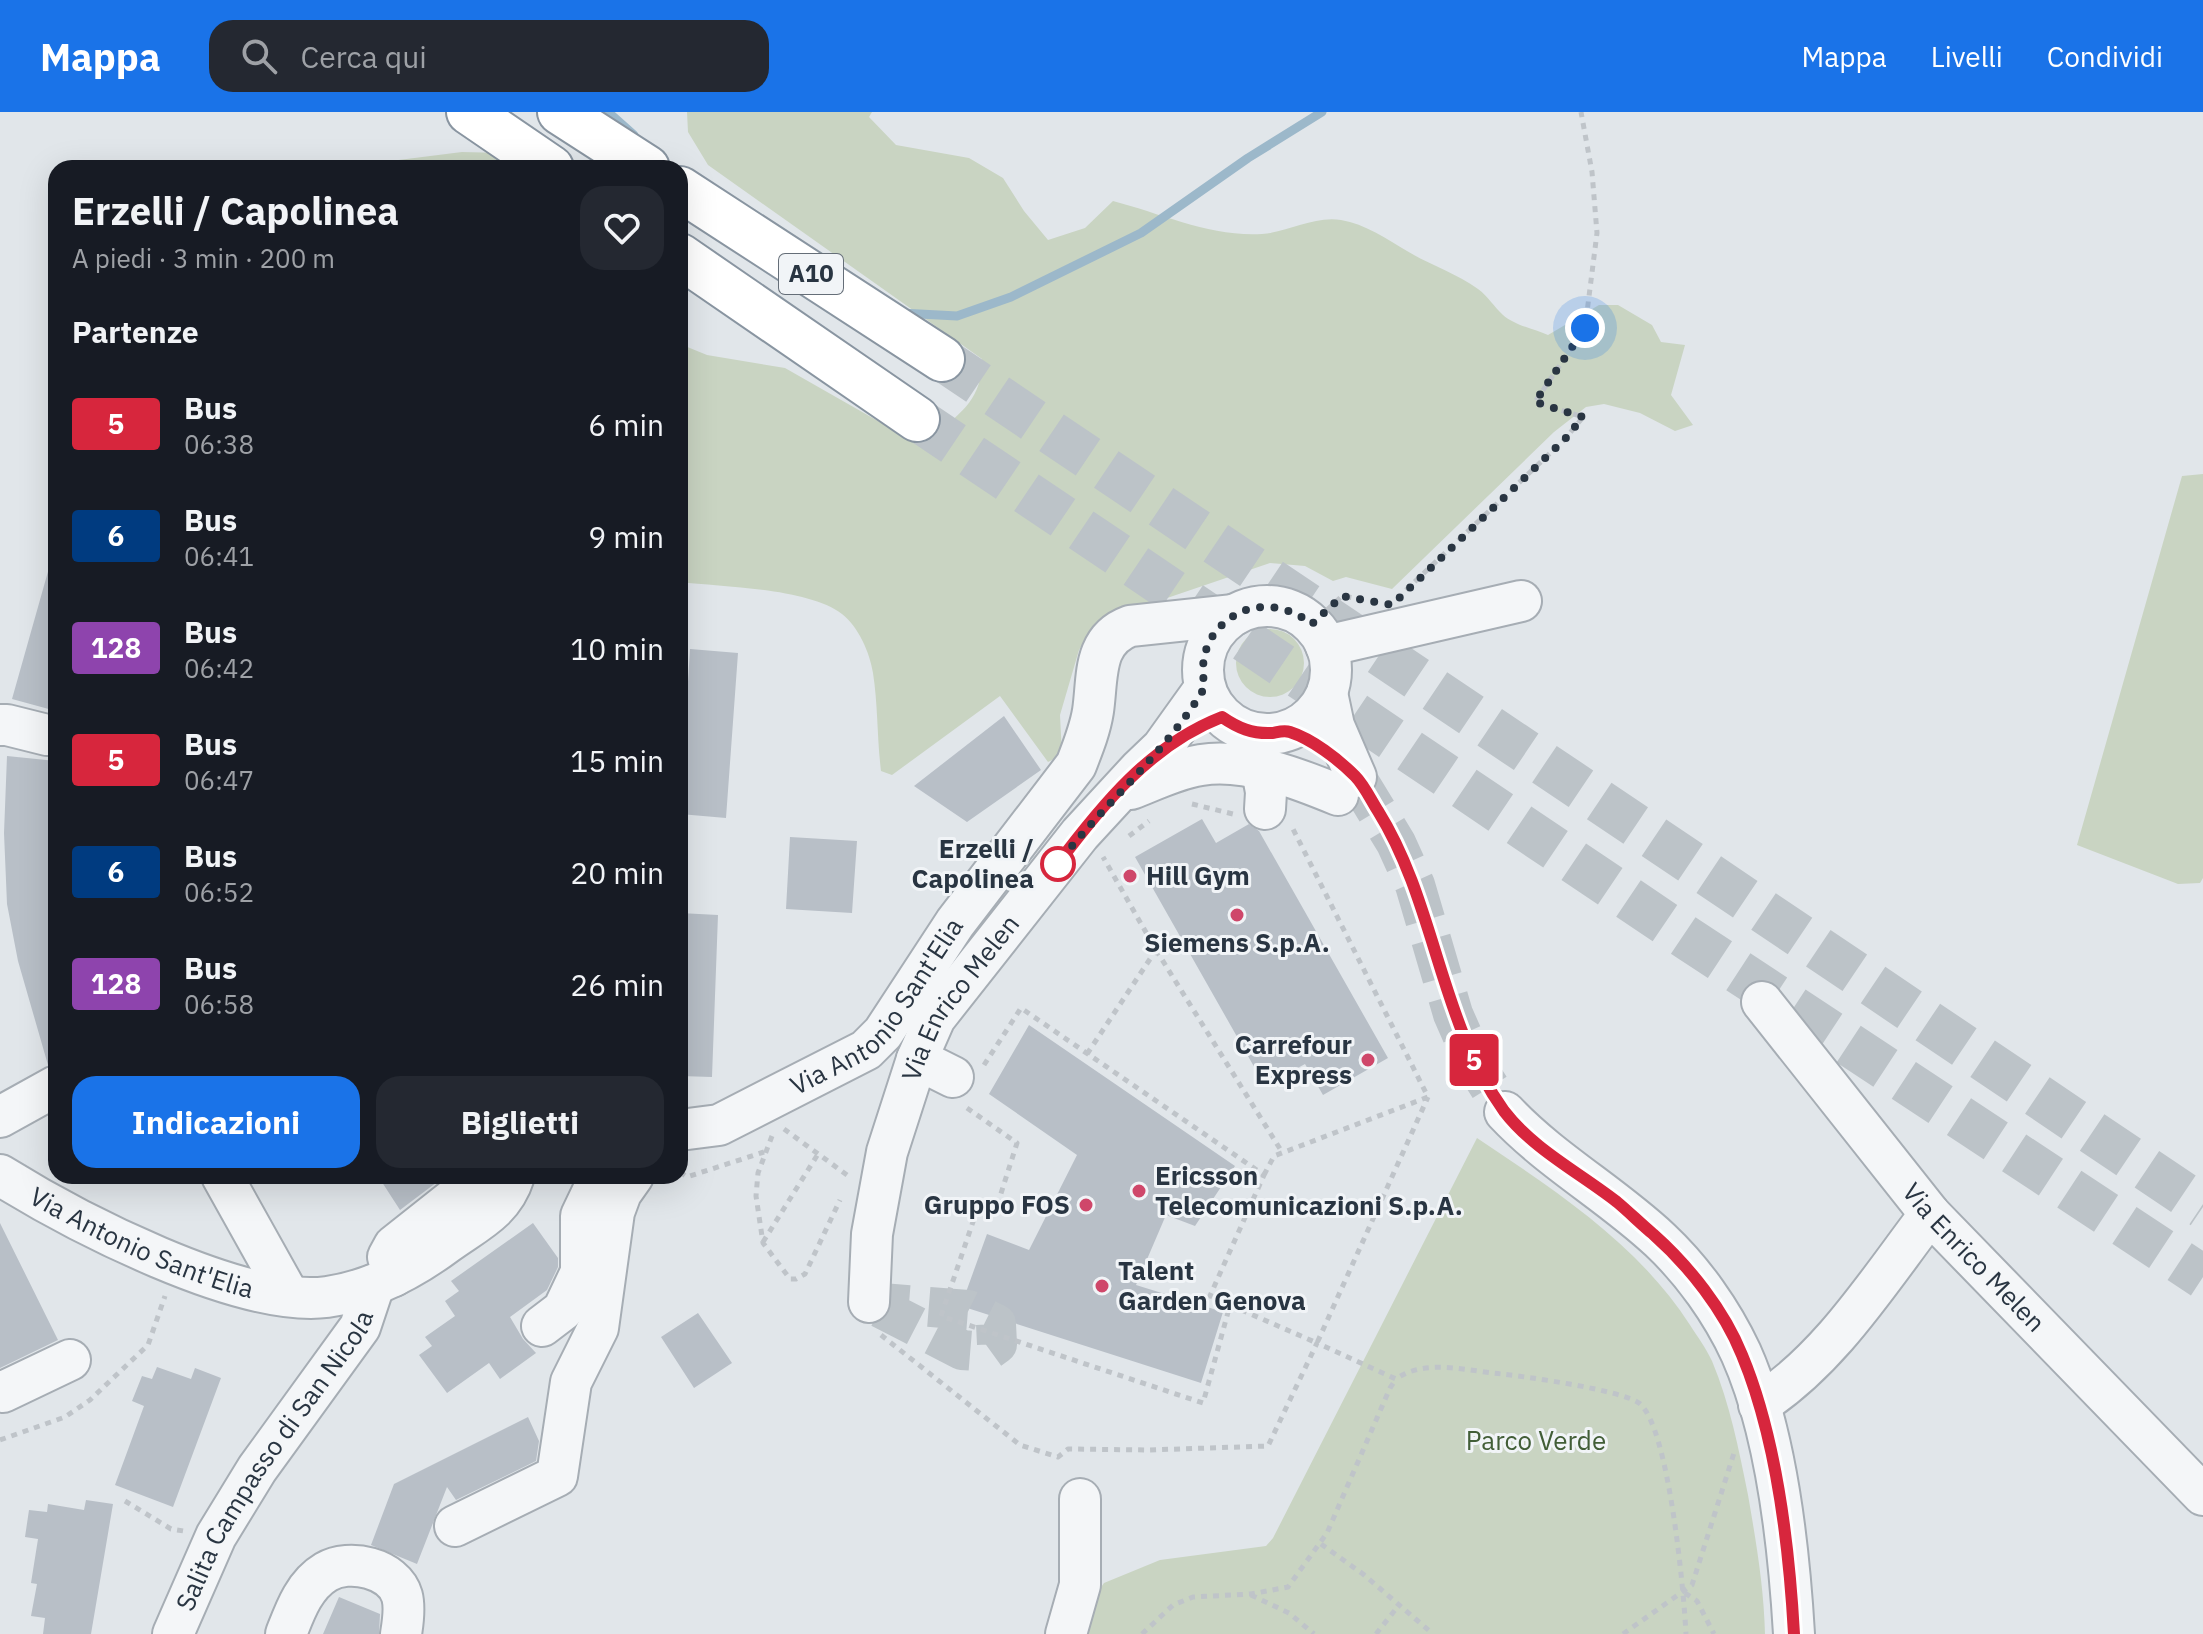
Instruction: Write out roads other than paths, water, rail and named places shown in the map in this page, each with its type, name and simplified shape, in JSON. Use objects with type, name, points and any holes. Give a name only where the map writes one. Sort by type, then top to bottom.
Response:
[{"type":"highway","points":[[469,112],[539,160]]},
{"type":"highway","points":[[560,112],[635,160]]},
{"type":"highway","name":"A10","points":[[688,194],[942,359]]},
{"type":"highway","name":"A10","points":[[688,262],[917,419]]},
{"type":"street","points":[[1319,635],[1521,601]]},
{"type":"street","points":[[1287,731],[1317,746],[1356,777],[1334,726],[1327,693],[1331,669],[1319,635],[1301,615],[1274,607],[1260,607],[1234,615],[1220,626],[1206,646],[1203,660],[1213,702],[1241,729],[1256,733],[1287,731],[1312,715],[1327,693]]},
{"type":"street","name":"Via Antonio Sant'Elia","points":[[688,1129],[719,1125],[866,1050],[894,1047],[955,923],[1076,765],[1090,726],[1097,664],[1107,642],[1121,629],[1234,615]]},
{"type":"street","points":[[1146,624],[1206,646]]},
{"type":"street","name":"Via Enrico Melen","points":[[869,1302],[872,1234],[887,1152],[894,1047],[935,1018],[1080,834],[1162,748],[1195,727],[1213,702]]},
{"type":"street","points":[[0,725],[47,735]]},
{"type":"street","points":[[1116,794],[1204,764],[1238,765],[1262,770],[1338,795]]},
{"type":"street","points":[[1262,770],[1266,792],[1264,817]]},
{"type":"street","name":"Via Enrico Melen","points":[[1762,1002],[1930,1214],[2203,1495]]},
{"type":"street","points":[[894,1047],[965,1082]]},
{"type":"street","points":[[0,1117],[48,1090]]},
{"type":"street","points":[[1505,1112],[1520,1128],[1662,1242],[1721,1314],[1742,1355],[1759,1405],[1779,1498],[1794,1634]]},
{"type":"street","name":"Via Antonio Sant'Elia","points":[[0,1175],[37,1198],[177,1265],[229,1283],[289,1296],[326,1297],[384,1280],[423,1260],[501,1204],[510,1184]]},
{"type":"street","name":"Via Antonio Sant'Elia","points":[[226,1184],[289,1296]]},
{"type":"street","name":"Salita Campasso di San Nicola","points":[[173,1634],[216,1536],[257,1469],[360,1327],[384,1280],[388,1257],[394,1246],[472,1184]]},
{"type":"street","points":[[542,1326],[563,1310],[581,1272],[581,1216],[599,1184]]},
{"type":"street","points":[[455,1526],[557,1476],[571,1382],[598,1328],[614,1212],[627,1184]]},
{"type":"street","points":[[1759,1405],[1801,1375],[1836,1336],[1930,1214]]},
{"type":"street","points":[[0,1391],[70,1360]]},
{"type":"street","points":[[1066,1634],[1080,1585],[1080,1499]]},
{"type":"street","points":[[286,1634],[303,1594],[328,1571],[343,1566],[366,1567],[391,1579],[402,1594],[401,1634]]},
{"type":"waterway","points":[[608,112],[634,135]]},
{"type":"waterway","points":[[901,313],[957,316],[1011,297],[1141,233],[1248,158],[1322,112]]},
{"type":"tunnel","points":[[942,359],[2203,1207]]},
{"type":"tunnel","points":[[917,419],[1690,940],[2203,1277]]},
{"type":"tunnel","points":[[1356,777],[1396,843],[1415,885],[1453,1014],[1475,1064],[1505,1112]]},
{"type":"tunnel","points":[[869,1302],[968,1310],[996,1324],[997,1344],[986,1352],[962,1350],[869,1302]]},
{"type":"place","name":"Erzelli / Capolinea","points":[[1058,864]]},
{"type":"place","name":"Hill Gym","points":[[1130,876]]},
{"type":"place","name":"Siemens S.p.A.","points":[[1237,915]]},
{"type":"place","name":"Carrefour Express","points":[[1368,1060]]},
{"type":"place","name":"Ericsson Telecomunicazioni S.p.A.","points":[[1139,1191]]},
{"type":"place","name":"Gruppo FOS","points":[[1086,1205]]},
{"type":"place","name":"Talent Garden Genova","points":[[1102,1286]]},
{"type":"park label","name":"Parco Verde","points":[[1536,1441]]}]
